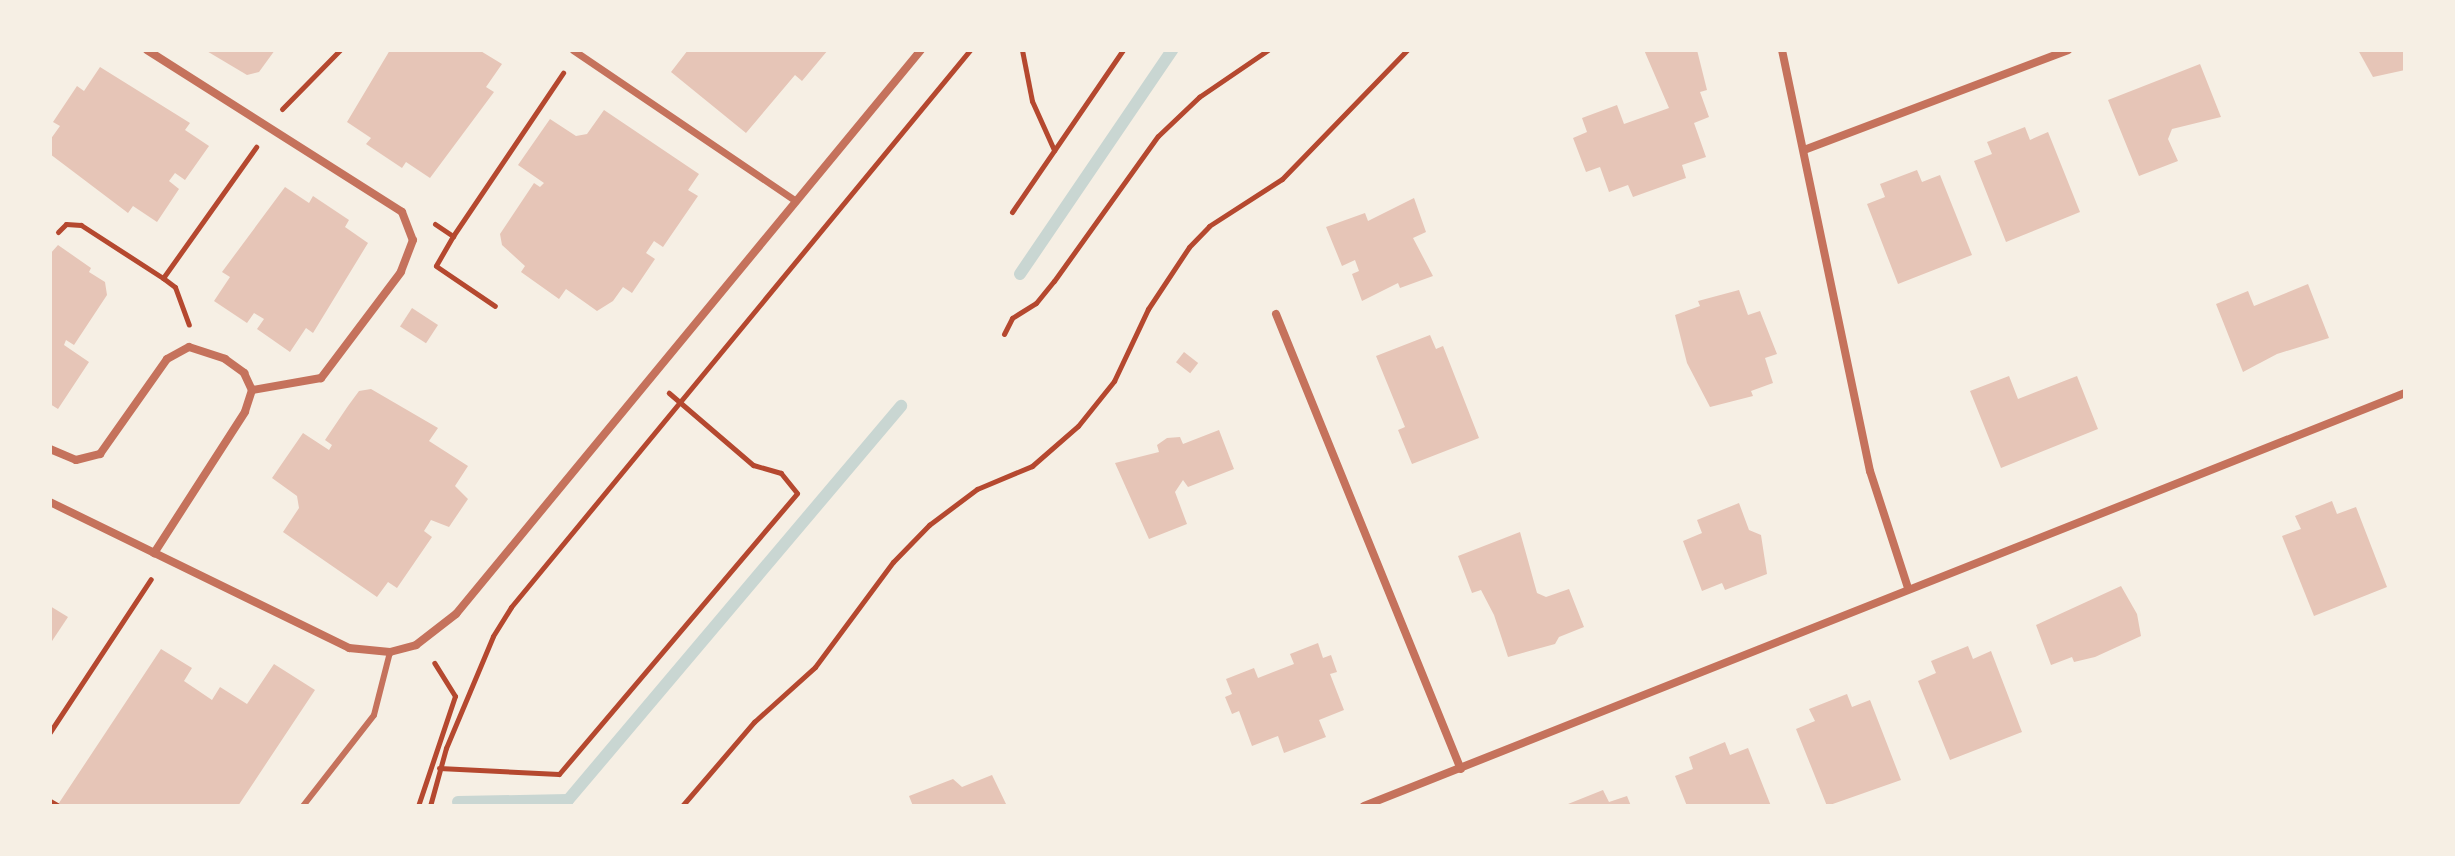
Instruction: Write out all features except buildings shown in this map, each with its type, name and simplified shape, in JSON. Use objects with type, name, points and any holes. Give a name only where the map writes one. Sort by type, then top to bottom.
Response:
[{"type":"street","points":[[147,50],[402,212],[412,230],[407,263],[328,371],[308,383],[252,390]]},
{"type":"street","points":[[50,502],[349,648],[390,652],[416,645],[456,614],[921,50]]},
{"type":"street","points":[[1782,50],[1870,471],[1908,588]]},
{"type":"street","points":[[1804,150],[2068,50]]},
{"type":"street","points":[[575,51],[796,201]]},
{"type":"street","points":[[1276,314],[1461,769]]},
{"type":"street","points":[[50,449],[76,460],[100,454],[167,359],[197,346],[236,366],[252,390],[250,405],[154,553]]},
{"type":"street","points":[[1364,806],[2405,393]]},
{"type":"lane","points":[[303,806],[374,715],[390,652]]},
{"type":"path","points":[[163,278],[269,127],[340,50]]},
{"type":"path","points":[[430,806],[439,768],[493,636],[511,607],[970,50]]},
{"type":"path","points":[[1022,50],[1032,101],[1054,150]]},
{"type":"path","points":[[1012,212],[1123,50]]},
{"type":"path","points":[[1004,334],[1012,318],[1036,303],[1054,281],[1158,136],[1199,97],[1268,50]]},
{"type":"path","points":[[682,806],[754,722],[815,667],[893,562],[929,525],[977,489],[1032,466],[1078,426],[1114,381],[1148,309],[1189,247],[1209,226],[1282,179],[1407,50]]},
{"type":"path","points":[[495,306],[436,266],[575,51]]},
{"type":"path","points":[[402,212],[430,221],[453,236]]},
{"type":"path","points":[[58,232],[66,224],[81,225],[175,287],[197,346]]},
{"type":"path","points":[[439,768],[559,774],[797,493],[781,473],[753,465],[669,393]]},
{"type":"path","points":[[690,422],[695,415]]},
{"type":"path","points":[[50,732],[151,578]]},
{"type":"path","points":[[418,806],[455,696],[434,663]]},
{"type":"path","points":[[50,801],[57,805]]},
{"type":"waterway","points":[[1020,274],[1172,50]]},
{"type":"waterway","points":[[563,806],[901,406]]},
{"type":"waterway","points":[[458,802],[568,800]]}]
